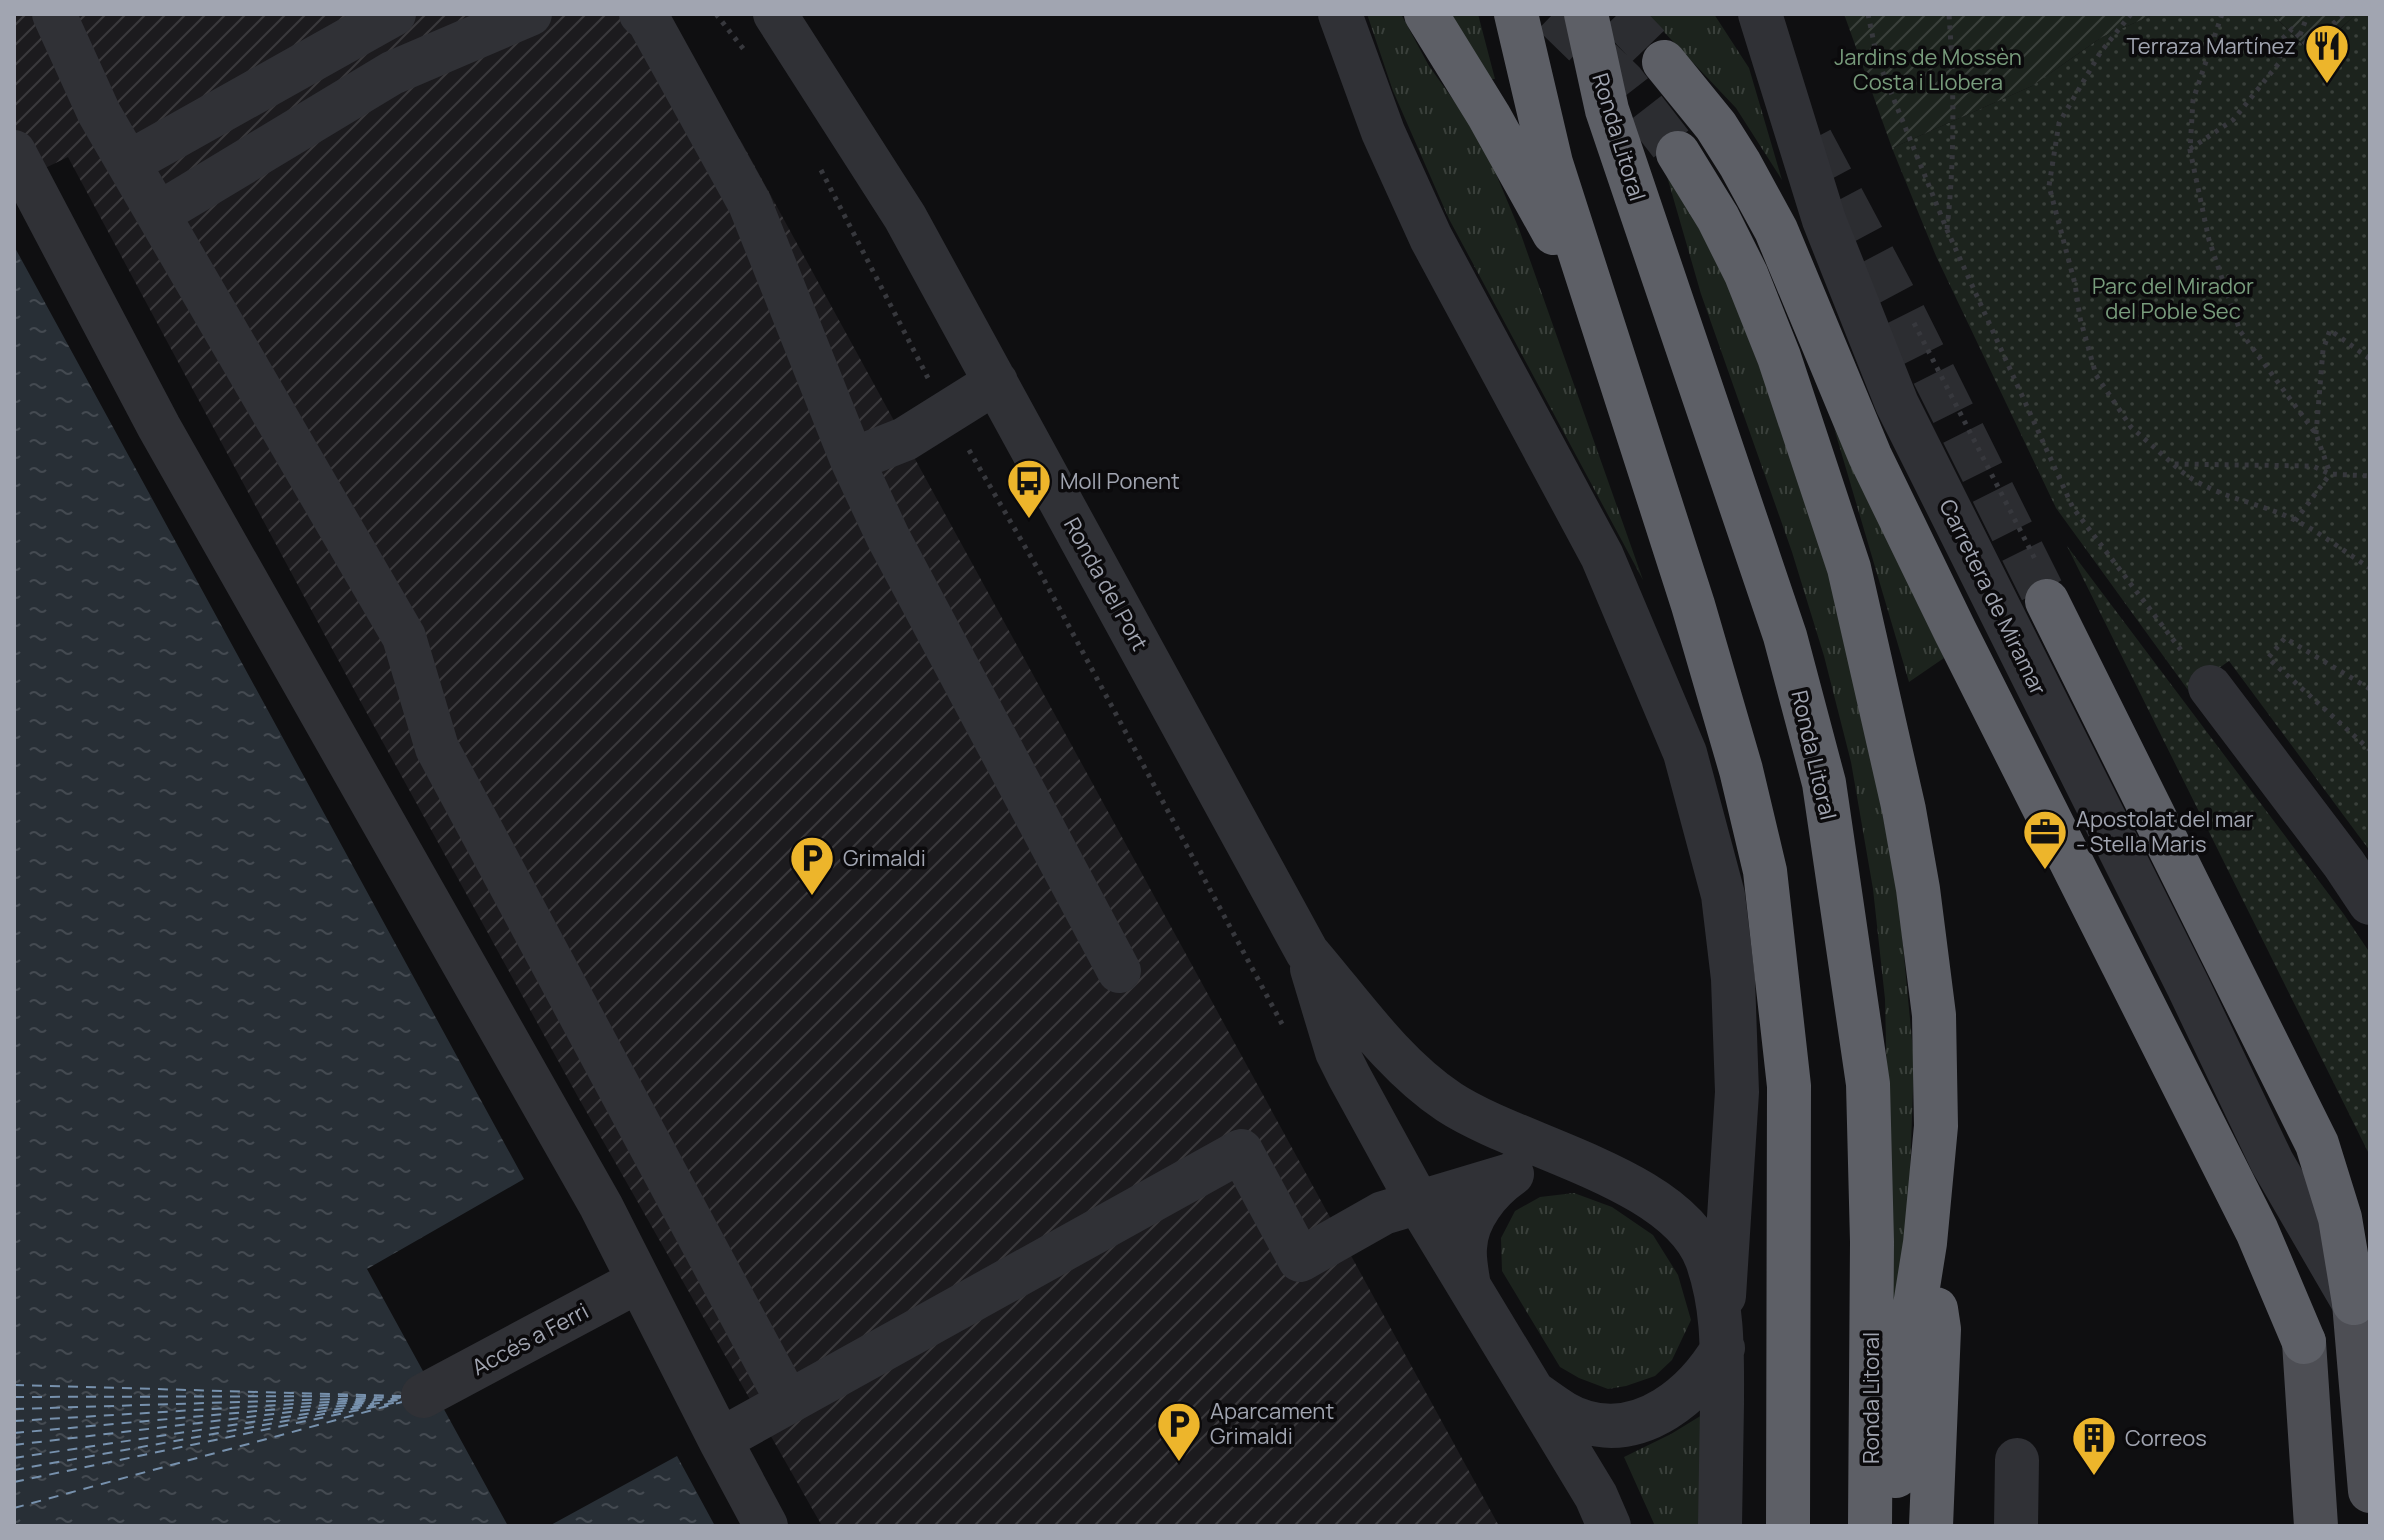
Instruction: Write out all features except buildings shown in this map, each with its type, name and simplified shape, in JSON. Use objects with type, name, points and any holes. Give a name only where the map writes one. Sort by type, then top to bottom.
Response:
[{"type":"highway","points":[[1426,14],[1489,116],[1553,230],[1590,286]]},
{"type":"highway","points":[[1516,14],[1551,163],[1693,605],[1741,770],[1765,871],[1789,1086],[1788,1526]]},
{"type":"highway","name":"Ronda Litoral","points":[[1586,14],[1607,110],[1785,636],[1824,783],[1868,1084],[1872,1242],[1870,1526]]},
{"type":"highway","points":[[1664,62],[1716,126],[1776,230],[1870,456],[2257,1231],[2305,1351]]},
{"type":"highway","points":[[1678,153],[1718,218],[1746,274],[1779,357],[1849,568],[1918,889],[1934,1015],[1936,1126],[1925,1243],[1909,1343],[1891,1526]]},
{"type":"highway","points":[[2047,601],[2317,1144],[2340,1218],[2360,1323]]},
{"type":"highway","points":[[1925,1243],[1939,1329],[1931,1526]]},
{"type":"main road","points":[[2360,1323],[2370,1491]]},
{"type":"main road","points":[[2305,1351],[2316,1526]]},
{"type":"street","points":[[54,14],[99,113],[404,637],[437,748],[788,1402]]},
{"type":"street","points":[[128,163],[394,14]]},
{"type":"street","points":[[158,214],[392,73],[530,14]]},
{"type":"street","points":[[641,14],[649,21],[750,204],[852,460],[888,537],[1119,971]]},
{"type":"street","points":[[1340,14],[1383,132],[1431,238],[1602,556],[1685,753],[1723,895],[1733,979],[1737,1092],[1722,1332]]},
{"type":"street","name":"Carretera de Miramar","points":[[1760,14],[1824,220],[1897,404],[2188,986],[2272,1162],[2360,1323]]},
{"type":"street","name":"Ronda del Port","points":[[791,20],[905,217],[1307,952],[1393,1053],[1447,1101],[1487,1125],[1619,1179],[1657,1201],[1689,1231],[1706,1257],[1722,1332],[1720,1526]]},
{"type":"street","points":[[14,152],[159,427],[593,1192],[766,1526]]},
{"type":"street","points":[[852,460],[905,439],[996,382]]},
{"type":"street","points":[[2210,687],[2370,903]]},
{"type":"street","name":"Ronda del Port","points":[[1307,952],[1337,1052],[1418,1202],[1596,1496],[1609,1526]]},
{"type":"street","points":[[720,1440],[1241,1151],[1300,1260],[1383,1213],[1418,1202]]},
{"type":"street","name":"Carretera de Miramar","points":[[2272,1162],[2305,1351]]},
{"type":"street","name":"Ronda del Port","points":[[1418,1202],[1538,1165],[1581,1164]]},
{"type":"street","name":"Ronda del Port","points":[[1469,1286],[1465,1248],[1468,1230],[1479,1206],[1510,1175]]},
{"type":"street","name":"Accés a Ferri","points":[[423,1396],[638,1281]]},
{"type":"street","points":[[2305,1351],[2360,1323]]},
{"type":"street","name":"Ronda del Port","points":[[1532,1391],[1564,1414],[1585,1422],[1614,1427],[1637,1422],[1666,1409],[1690,1391],[1709,1370],[1722,1332]]},
{"type":"street","points":[[2016,1526],[2017,1460]]},
{"type":"path","points":[[716,14],[753,62]]},
{"type":"path","points":[[1868,14],[1877,58],[1947,230],[2073,508],[2210,687]]},
{"type":"path","points":[[1947,230],[1955,96],[1949,14]]},
{"type":"path","points":[[2131,14],[2100,53],[2059,123],[2049,186],[2096,375],[2131,427],[2189,479],[2237,501],[2295,521],[2370,568]]},
{"type":"path","points":[[2222,14],[2193,100],[2190,150],[2209,240],[2240,331],[2316,434],[2330,474]]},
{"type":"path","points":[[2300,35],[2308,14]]},
{"type":"path","points":[[2190,150],[2233,120],[2279,63],[2282,39],[2292,29],[2308,46],[2344,14]]},
{"type":"path","points":[[819,167],[921,365]]},
{"type":"path","points":[[2316,434],[2323,350],[2330,330],[2370,359]]},
{"type":"path","points":[[970,452],[1042,576],[1289,1038]]},
{"type":"path","points":[[2173,464],[2313,466],[2330,474],[2370,476]]},
{"type":"path","points":[[2295,521],[2330,474]]},
{"type":"path","points":[[2370,689],[2285,638],[2268,658],[2370,750]]},
{"type":"shaded area","name":"Grimaldi","points":[[14,14],[648,14],[742,143],[1499,1526],[822,1526],[578,1097],[358,697],[68,157],[14,183]]},
{"type":"green space","points":[[1367,14],[1401,14],[1429,66],[1470,123],[1489,157],[1519,229],[1643,580],[1449,219],[1393,91]]},
{"type":"green space","points":[[1443,14],[1478,14],[1495,79],[1486,79]]},
{"type":"green space","points":[[1647,14],[1714,14],[1749,68],[1782,180],[1736,108]]},
{"type":"green space","name":"Jardins de Mossèn Costa i Llobera","points":[[1844,14],[2155,14],[2102,37],[2032,86],[1892,148]]},
{"type":"green space","name":"Parc del Mirador del Poble Sec","points":[[2155,14],[2272,14],[2303,45],[2325,33],[2331,38],[2356,14],[2370,14],[2370,851],[2229,661],[2188,690],[2056,508],[1936,256],[1892,148],[2032,86],[2102,37]]},
{"type":"green space","points":[[2272,14],[2356,14],[2330,38],[2325,34],[2310,51]]},
{"type":"green space","points":[[1664,166],[1704,224],[1794,456],[1839,591],[1898,893],[1914,1061],[1907,1257],[1892,1313],[1885,999],[1873,889],[1851,762],[1824,656],[1792,552],[1701,294]]},
{"type":"green space","points":[[1834,428],[1944,658],[1909,682]]},
{"type":"green space","points":[[2067,546],[2370,953],[2370,1156]]},
{"type":"green space","points":[[1574,1193],[1612,1207],[1653,1235],[1678,1275],[1691,1320],[1672,1360],[1655,1376],[1608,1389],[1560,1367],[1502,1271],[1501,1238],[1515,1211],[1540,1197]]},
{"type":"green space","points":[[1702,1415],[1702,1526],[1655,1526],[1624,1457]]},
{"type":"water","points":[[14,246],[524,1179],[367,1269],[508,1526],[14,1526]]},
{"type":"water","points":[[677,1456],[715,1526],[549,1526]]},
{"type":"ferry route","points":[[14,1385],[401,1396]]},
{"type":"ferry route","points":[[14,1397],[377,1396]]},
{"type":"ferry route","points":[[14,1409],[401,1397]]},
{"type":"ferry route","points":[[14,1433],[401,1398]]},
{"type":"ferry route","points":[[14,1421],[377,1399]]},
{"type":"ferry route","points":[[14,1458],[398,1400]]},
{"type":"ferry route","points":[[14,1482],[402,1401]]},
{"type":"ferry route","points":[[14,1445],[374,1402]]},
{"type":"ferry route","points":[[14,1508],[402,1402]]},
{"type":"ferry route","points":[[14,1470],[374,1405]]},
{"type":"tunnel","points":[[1553,14],[1623,82],[1678,153]]},
{"type":"tunnel","points":[[1618,14],[1664,62]]},
{"type":"tunnel","points":[[1811,140],[1902,311],[2047,601]]},
{"type":"place","name":"Terraza Martínez","points":[[2327,85]]},
{"type":"place","name":"Moll Ponent","points":[[1029,520]]},
{"type":"place","name":"Apostolat del mar - Stella Maris","points":[[2045,871]]},
{"type":"place","name":"Grimaldi","points":[[812,897]]},
{"type":"place","name":"Aparcament Grimaldi","points":[[1179,1463]]},
{"type":"place","name":"Correos","points":[[2094,1477]]}]
